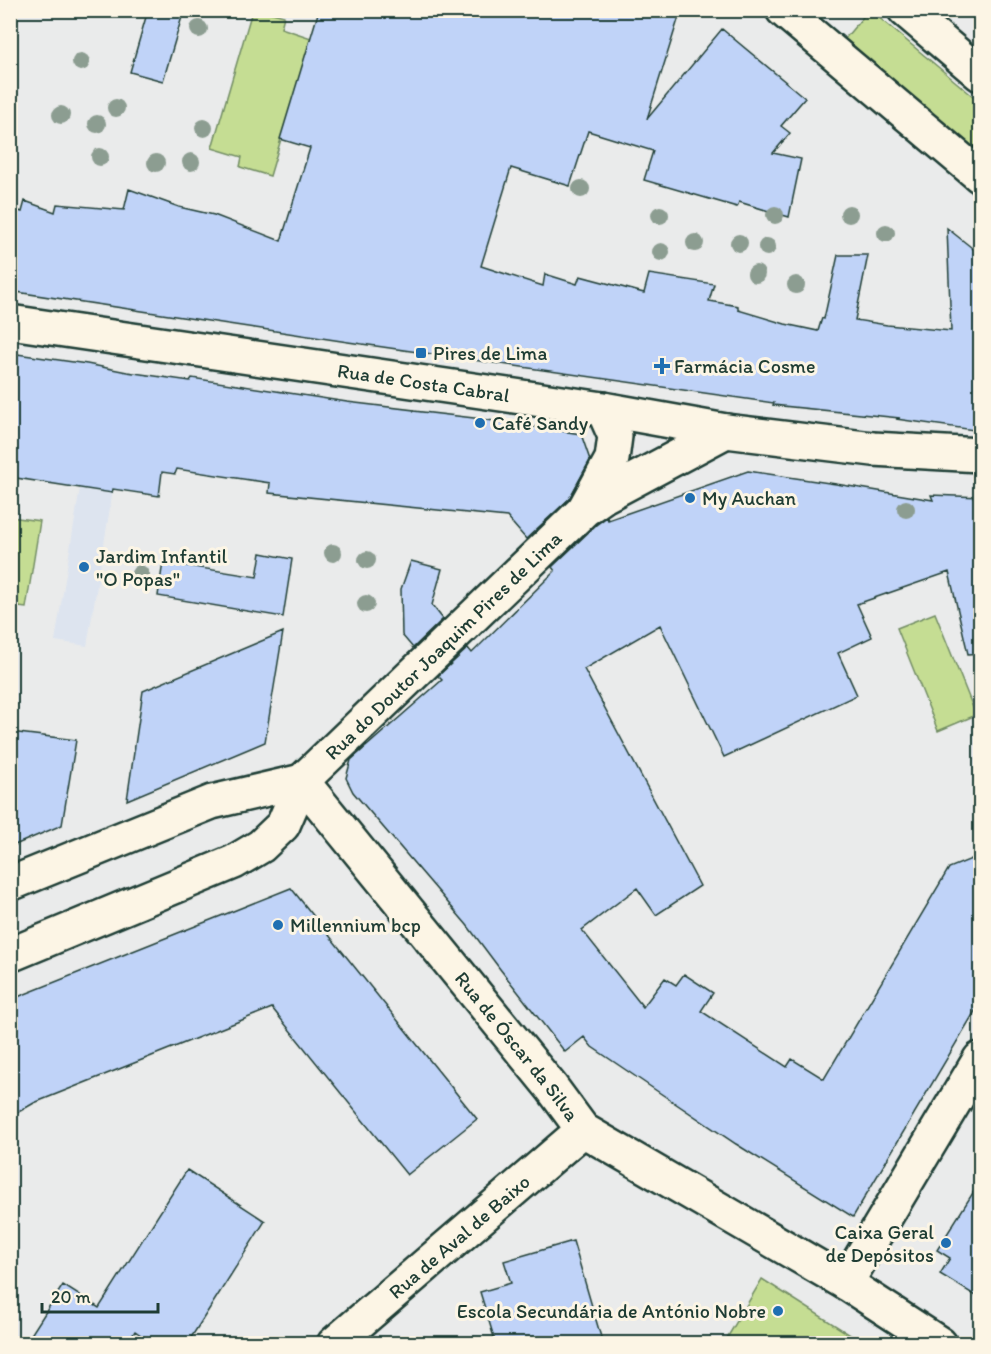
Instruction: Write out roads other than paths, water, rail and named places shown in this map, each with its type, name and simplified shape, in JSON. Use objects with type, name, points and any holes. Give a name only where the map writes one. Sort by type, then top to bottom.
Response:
[{"type":"street","points":[[905,10],[981,74]]},
{"type":"street","points":[[802,16],[981,176]]},
{"type":"street","name":"Rua de Costa Cabral","points":[[10,322],[603,409],[726,430],[873,449],[981,455]]},
{"type":"street","name":"Rua do Doutor Joaquim Pires de Lima","points":[[584,510],[612,459],[615,436],[603,409]]},
{"type":"street","name":"Rua do Doutor Joaquim Pires de Lima","points":[[10,955],[234,862],[261,846],[283,825],[302,781],[584,510],[604,496],[726,430]]},
{"type":"street","points":[[10,884],[212,802],[302,781]]},
{"type":"street","name":"Rua de Óscar da Silva","points":[[302,781],[545,1079],[583,1130],[846,1283],[940,1344]]},
{"type":"street","points":[[846,1283],[981,1059]]},
{"type":"street","name":"Rua de Aval de Baixo","points":[[334,1344],[583,1130]]},
{"type":"place","name":"Pires de Lima","points":[[421,353]]},
{"type":"place","name":"Farmácia Cosme","points":[[662,366]]},
{"type":"place","name":"Café Sandy","points":[[480,423]]},
{"type":"place","name":"My Auchan","points":[[690,498]]},
{"type":"place","name":"Jardim Infantil \"O Popas\"","points":[[84,567]]},
{"type":"place","name":"Millennium bcp","points":[[278,925]]},
{"type":"place","name":"Caixa Geral de Depósitos","points":[[946,1243]]},
{"type":"place","name":"Escola Secundária de António Nobre","points":[[778,1311]]}]
